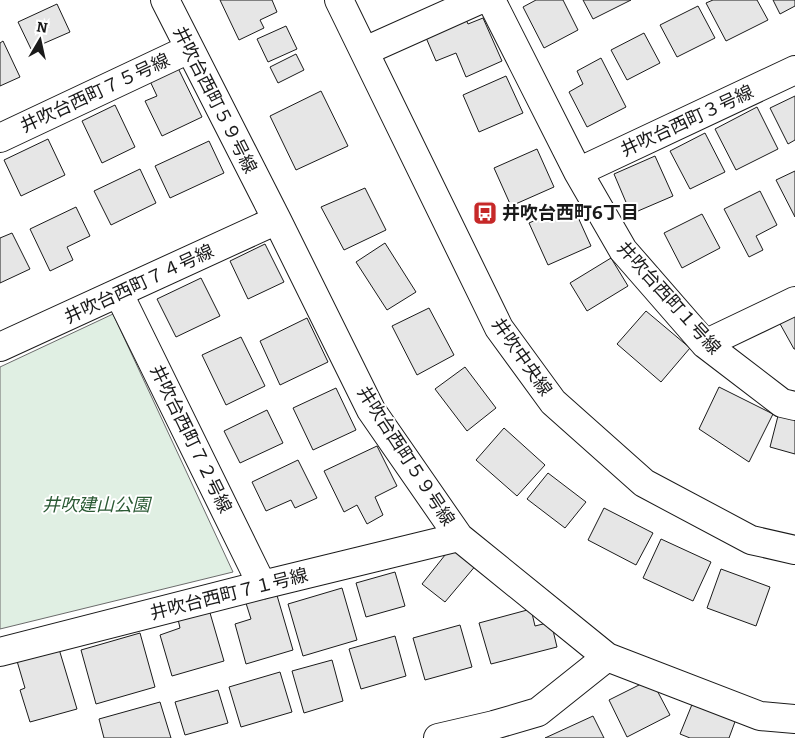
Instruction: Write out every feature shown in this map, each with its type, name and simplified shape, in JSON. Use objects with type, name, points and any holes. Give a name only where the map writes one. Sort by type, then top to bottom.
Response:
[{"type":"street","name":"井吹台西町５９号線","points":[[164,0],[277,220],[371,410],[459,537],[607,657],[757,727],[795,719]]},
{"type":"street","name":"井吹中央線","points":[[339,0],[499,328],[553,402],[644,483],[751,540],[795,550]]},
{"type":"street","points":[[365,51],[479,0]]},
{"type":"street","name":"井吹台西町１号線","points":[[491,0],[578,172],[623,250],[705,344],[782,403],[795,406]]},
{"type":"street","name":"井吹台西町７５号線","points":[[0,138],[189,49]]},
{"type":"street","name":"井吹台西町３号線","points":[[578,172],[795,70]]},
{"type":"street","name":"井吹台西町７４号線","points":[[0,347],[277,220]]},
{"type":"street","name":"井吹台西町７２号線","points":[[119,294],[262,585]]},
{"type":"street","points":[[705,344],[795,301]]},
{"type":"street","name":"井吹台西町７１号線","points":[[0,652],[459,537]]},
{"type":"street","points":[[438,738],[494,725],[538,712],[607,657]]},
{"type":"green space","name":"井吹建山公園","points":[[113,314],[233,572],[0,629],[0,367]]},
{"type":"building","points":[[220,0],[272,0],[277,12],[260,20],[264,28],[239,40]]},
{"type":"building","points":[[536,0],[563,0],[578,30],[544,48],[523,7]]},
{"type":"building","points":[[583,0],[631,0],[593,19]]},
{"type":"building","points":[[713,0],[757,0],[768,20],[726,41],[706,3]]},
{"type":"building","points":[[773,0],[795,0],[795,6],[780,14]]},
{"type":"building","points":[[57,4],[70,32],[31,49],[18,22]]},
{"type":"building","points":[[698,6],[715,38],[677,57],[660,25]]},
{"type":"building","points":[[464,15],[468,24],[483,18],[502,61],[466,77],[456,53],[436,61],[424,33]]},
{"type":"building","points":[[286,26],[297,49],[268,62],[257,39]]},
{"type":"building","points":[[644,33],[660,63],[627,80],[611,50]]},
{"type":"building","points":[[3,41],[20,77],[0,86],[0,43]]},
{"type":"building","points":[[296,54],[304,70],[278,83],[270,67]]},
{"type":"building","points":[[601,58],[626,107],[587,127],[569,92],[583,84],[577,71]]},
{"type":"building","points":[[177,66],[202,117],[162,136],[145,101],[157,96],[149,79]]},
{"type":"building","points":[[506,76],[523,113],[479,132],[463,95]]},
{"type":"building","points":[[321,91],[348,146],[296,170],[270,116]]},
{"type":"building","points":[[795,96],[795,140],[788,144],[770,108]]},
{"type":"building","points":[[115,105],[135,147],[102,163],[82,121]]},
{"type":"building","points":[[757,107],[778,149],[736,170],[715,129]]},
{"type":"building","points":[[705,133],[725,172],[690,189],[670,151]]},
{"type":"building","points":[[48,139],[65,175],[21,196],[4,160]]},
{"type":"building","points":[[209,141],[224,173],[170,198],[155,166]]},
{"type":"building","points":[[537,149],[554,187],[511,206],[494,168]]},
{"type":"building","points":[[655,156],[673,196],[631,214],[614,174]]},
{"type":"building","points":[[140,169],[156,203],[111,225],[94,191]]},
{"type":"building","points":[[795,171],[795,217],[776,180]]},
{"type":"building","points":[[365,188],[386,230],[344,250],[321,207]]},
{"type":"building","points":[[760,191],[777,225],[756,236],[763,250],[749,257],[724,209]]},
{"type":"building","points":[[572,204],[591,246],[548,265],[529,223]]},
{"type":"building","points":[[76,207],[90,236],[67,247],[73,260],[50,271],[30,229]]},
{"type":"building","points":[[702,214],[720,248],[682,268],[664,233]]},
{"type":"building","points":[[12,233],[30,269],[0,283],[0,238]]},
{"type":"building","points":[[385,243],[416,292],[387,310],[356,262]]},
{"type":"building","points":[[265,244],[284,282],[248,299],[230,261]]},
{"type":"building","points":[[611,258],[628,286],[587,311],[570,283]]},
{"type":"building","points":[[201,278],[220,316],[176,337],[157,299]]},
{"type":"building","points":[[429,308],[454,355],[417,375],[392,326]]},
{"type":"building","points":[[646,311],[690,348],[661,382],[617,344]]},
{"type":"building","points":[[795,314],[795,349],[794,349],[779,322]]},
{"type":"building","points":[[307,318],[328,362],[280,385],[260,341]]},
{"type":"building","points":[[241,337],[265,386],[226,405],[202,355]]},
{"type":"building","points":[[465,367],[496,408],[467,431],[435,389]]},
{"type":"building","points":[[719,387],[773,414],[749,462],[699,429]]},
{"type":"building","points":[[336,388],[356,430],[313,450],[293,408]]},
{"type":"building","points":[[267,410],[283,443],[240,463],[224,431]]},
{"type":"building","points":[[779,412],[795,416],[795,454],[770,447]]},
{"type":"building","points":[[504,428],[545,465],[517,496],[476,460]]},
{"type":"building","points":[[377,446],[397,486],[375,497],[383,515],[367,524],[357,505],[344,512],[324,471]]},
{"type":"building","points":[[298,460],[317,498],[295,508],[291,500],[266,511],[252,482]]},
{"type":"building","points":[[548,473],[586,502],[565,528],[527,499]]},
{"type":"building","points":[[604,508],[653,533],[636,565],[588,540]]},
{"type":"building","points":[[661,539],[711,562],[693,601],[643,578]]},
{"type":"building","points":[[453,545],[477,564],[445,602],[422,584]]},
{"type":"building","points":[[721,569],[770,587],[756,626],[707,608]]},
{"type":"building","points":[[395,572],[405,606],[366,617],[356,583]]},
{"type":"building","points":[[342,588],[357,640],[303,656],[288,604]]},
{"type":"building","points":[[276,592],[293,650],[246,664],[235,624],[251,619],[245,600]]},
{"type":"building","points":[[208,606],[224,661],[172,676],[160,635],[180,628],[177,615]]},
{"type":"building","points":[[531,609],[535,626],[551,622],[557,647],[491,664],[479,623]]},
{"type":"building","points":[[460,625],[472,667],[425,680],[413,638]]},
{"type":"building","points":[[140,633],[155,687],[96,704],[81,650]]},
{"type":"building","points":[[395,636],[406,676],[361,689],[349,649]]},
{"type":"building","points":[[59,649],[77,709],[30,722],[20,690],[25,688],[17,661]]},
{"type":"building","points":[[332,660],[343,701],[304,713],[292,671]]},
{"type":"building","points":[[280,672],[292,712],[241,727],[229,687]]},
{"type":"building","points":[[651,679],[670,715],[627,737],[609,700]]},
{"type":"building","points":[[218,690],[228,723],[185,735],[175,702]]},
{"type":"building","points":[[160,702],[171,738],[104,738],[99,719]]},
{"type":"building","points":[[693,702],[736,719],[729,738],[690,738],[680,734]]},
{"type":"building","points":[[593,716],[604,738],[545,738]]},
{"type":"place","name":"井吹台西町6丁目","points":[[485,213]]}]
